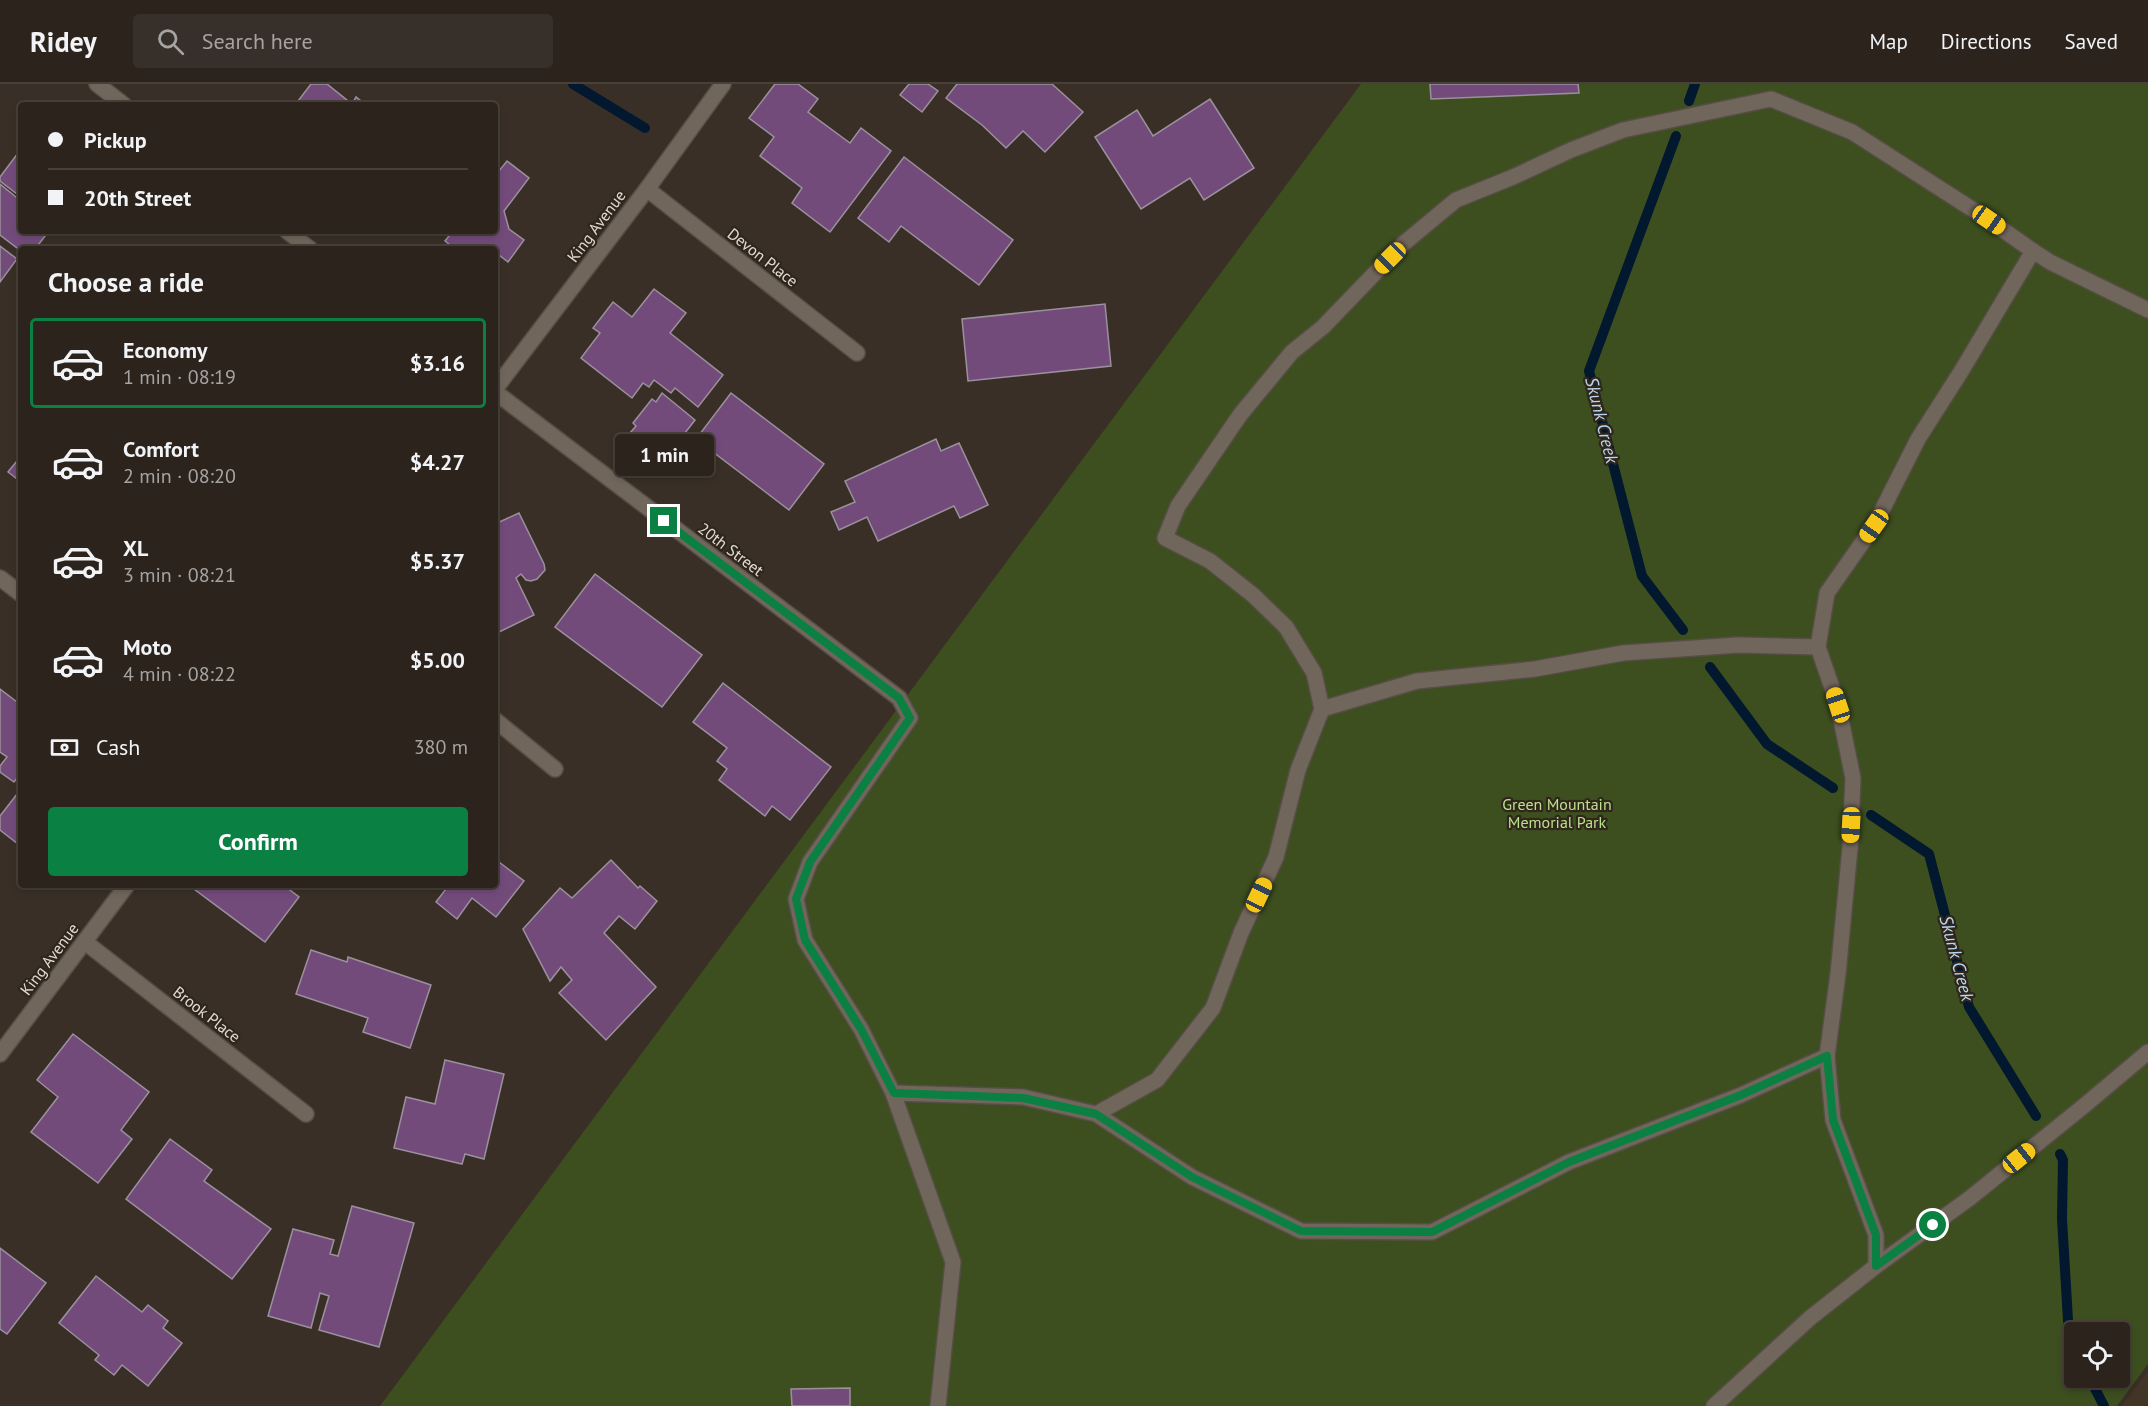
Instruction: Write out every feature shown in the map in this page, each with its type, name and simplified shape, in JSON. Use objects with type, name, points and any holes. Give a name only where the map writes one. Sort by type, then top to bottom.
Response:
[{"type":"street","points":[[97,84],[120,102]]},
{"type":"street","name":"King Avenue","points":[[498,386],[723,84]]},
{"type":"street","points":[[1096,1114],[1157,1080],[1213,1008],[1241,933],[1276,857],[1298,770],[1322,709],[1314,673],[1286,627],[1253,595],[1210,561],[1164,538],[1178,506],[1240,415],[1292,352],[1323,327],[1403,244],[1456,200],[1623,130],[1771,99],[1852,132],[2050,262],[2148,310]]},
{"type":"street","name":"Devon Place","points":[[647,189],[857,352]]},
{"type":"street","points":[[291,234],[306,246]]},
{"type":"street","points":[[1876,1266],[1876,1235],[1833,1120],[1827,1056],[1838,974],[1850,848],[1853,778],[1838,705],[1818,647],[1827,593],[1874,526],[1918,439],[2033,251]]},
{"type":"street","name":"20th Street","points":[[498,392],[899,698],[910,718],[810,862],[796,899],[805,940],[861,1029],[894,1093]]},
{"type":"street","points":[[0,578],[18,592]]},
{"type":"street","points":[[1322,709],[1417,681],[1535,669],[1623,653],[1738,645],[1818,647]]},
{"type":"street","points":[[498,722],[555,769]]},
{"type":"street","name":"King Avenue","points":[[0,1054],[125,888]]},
{"type":"street","name":"Brook Place","points":[[86,942],[306,1114]]},
{"type":"street","points":[[1714,1406],[1810,1318],[1876,1266],[1970,1198],[2148,1052]]},
{"type":"street","points":[[938,1406],[953,1262],[894,1093],[1023,1098],[1096,1114],[1192,1177],[1301,1231],[1432,1232],[1569,1162],[1741,1095],[1827,1056]]},
{"type":"shaded area","points":[[2148,1371],[2148,1406],[2122,1406]]},
{"type":"green space","name":"Green Mountain Memorial Park","points":[[1361,84],[2148,84],[2148,1364],[2117,1406],[380,1406]]},
{"type":"building","points":[[311,84],[327,84],[350,102],[297,102]]},
{"type":"building","points":[[775,84],[798,84],[818,99],[808,112],[850,143],[861,128],[891,151],[830,232],[792,203],[802,188],[760,156],[774,137],[749,118]]},
{"type":"building","points":[[909,84],[928,84],[938,91],[922,112],[900,95]]},
{"type":"building","points":[[957,84],[1052,84],[1083,112],[1045,152],[1023,131],[1006,148],[982,125],[946,98]]},
{"type":"building","points":[[1430,84],[1578,84],[1579,93],[1431,99]]},
{"type":"building","points":[[356,97],[362,102],[353,102]]},
{"type":"building","points":[[1210,99],[1254,168],[1204,200],[1190,178],[1141,209],[1095,137],[1137,110],[1153,136]]},
{"type":"building","points":[[18,153],[18,195],[0,181],[0,177]]},
{"type":"building","points":[[904,157],[1013,240],[979,285],[901,226],[889,242],[858,218]]},
{"type":"building","points":[[507,161],[529,178],[504,211],[509,229],[524,240],[508,262],[498,254],[498,246],[451,246],[445,241],[451,234],[498,234],[498,172]]},
{"type":"building","points":[[0,184],[18,199],[18,234],[47,234],[37,246],[18,246],[18,249],[0,235]]},
{"type":"building","points":[[0,246],[17,259],[0,282]]},
{"type":"building","points":[[654,289],[686,313],[670,333],[723,375],[698,407],[675,388],[671,393],[654,380],[649,387],[643,383],[632,398],[581,358],[600,333],[593,328],[613,302],[632,317]]},
{"type":"building","points":[[1105,304],[1111,366],[968,381],[962,319]]},
{"type":"building","points":[[662,393],[695,420],[664,460],[630,433],[636,426],[633,423],[652,399],[656,402]]},
{"type":"building","points":[[731,393],[824,464],[789,510],[696,439]]},
{"type":"building","points":[[936,439],[941,451],[959,443],[988,505],[960,518],[954,506],[878,541],[867,517],[839,530],[831,512],[855,502],[845,481]]},
{"type":"building","points":[[18,460],[18,480],[8,472]]},
{"type":"building","points":[[519,513],[545,570],[537,579],[531,581],[526,580],[521,574],[516,578],[534,615],[498,633],[498,523]]},
{"type":"building","points":[[595,574],[702,655],[662,707],[555,627]]},
{"type":"building","points":[[723,683],[831,767],[790,820],[772,806],[765,816],[719,780],[727,769],[717,761],[727,748],[693,722]]},
{"type":"building","points":[[0,689],[18,703],[18,777],[14,782],[0,772],[0,766],[7,757],[0,752]]},
{"type":"building","points":[[18,793],[18,844],[0,830],[0,816]]},
{"type":"building","points":[[611,860],[638,888],[640,886],[657,901],[635,929],[619,916],[604,933],[656,987],[606,1040],[559,993],[572,980],[561,967],[550,981],[523,929],[560,888],[572,898]]},
{"type":"building","points":[[498,861],[524,881],[496,917],[472,898],[457,919],[436,902],[447,888],[498,888]]},
{"type":"building","points":[[291,888],[290,890],[299,897],[265,942],[194,889]]},
{"type":"building","points":[[311,950],[347,962],[348,957],[431,985],[410,1048],[363,1032],[368,1018],[296,994]]},
{"type":"building","points":[[73,1034],[149,1092],[121,1130],[132,1139],[98,1183],[31,1132],[58,1097],[37,1080]]},
{"type":"building","points":[[445,1060],[504,1074],[484,1159],[465,1154],[462,1164],[394,1148],[406,1097],[435,1104]]},
{"type":"building","points":[[170,1139],[212,1170],[204,1181],[271,1229],[232,1279],[126,1199]]},
{"type":"building","points":[[352,1206],[414,1223],[379,1347],[319,1330],[329,1296],[320,1293],[311,1328],[268,1316],[293,1229],[334,1240],[330,1254],[338,1256]]},
{"type":"building","points":[[0,1248],[46,1283],[7,1334],[0,1329]]},
{"type":"building","points":[[96,1276],[142,1312],[148,1305],[168,1321],[163,1328],[182,1343],[148,1386],[122,1365],[114,1375],[95,1360],[99,1355],[59,1323]]},
{"type":"building","points":[[850,1388],[850,1406],[792,1406],[791,1389]]},
{"type":"waterway","points":[[573,84],[645,128]]},
{"type":"waterway","name":"Skunk Creek","points":[[1689,101],[1695,84]]},
{"type":"waterway","name":"Skunk Creek","points":[[1676,136],[1589,371],[1642,576],[1683,630]]},
{"type":"waterway","name":"Skunk Creek","points":[[1710,667],[1767,744],[1833,788]]},
{"type":"waterway","name":"Skunk Creek","points":[[1871,815],[1929,854],[1969,1007],[2036,1116]]},
{"type":"waterway","name":"Skunk Creek","points":[[2060,1154],[2063,1160],[2062,1219],[2068,1322]]},
{"type":"waterway","name":"Skunk Creek","points":[[2095,1388],[2104,1406]]},
{"type":"route","points":[[664,521],[899,698],[910,718],[810,862],[796,899],[805,940],[861,1029],[894,1093],[1023,1098],[1096,1114],[1192,1177],[1301,1231],[1432,1232],[1569,1162],[1741,1095],[1827,1056],[1833,1120],[1876,1235],[1876,1266],[1933,1225]]}]
